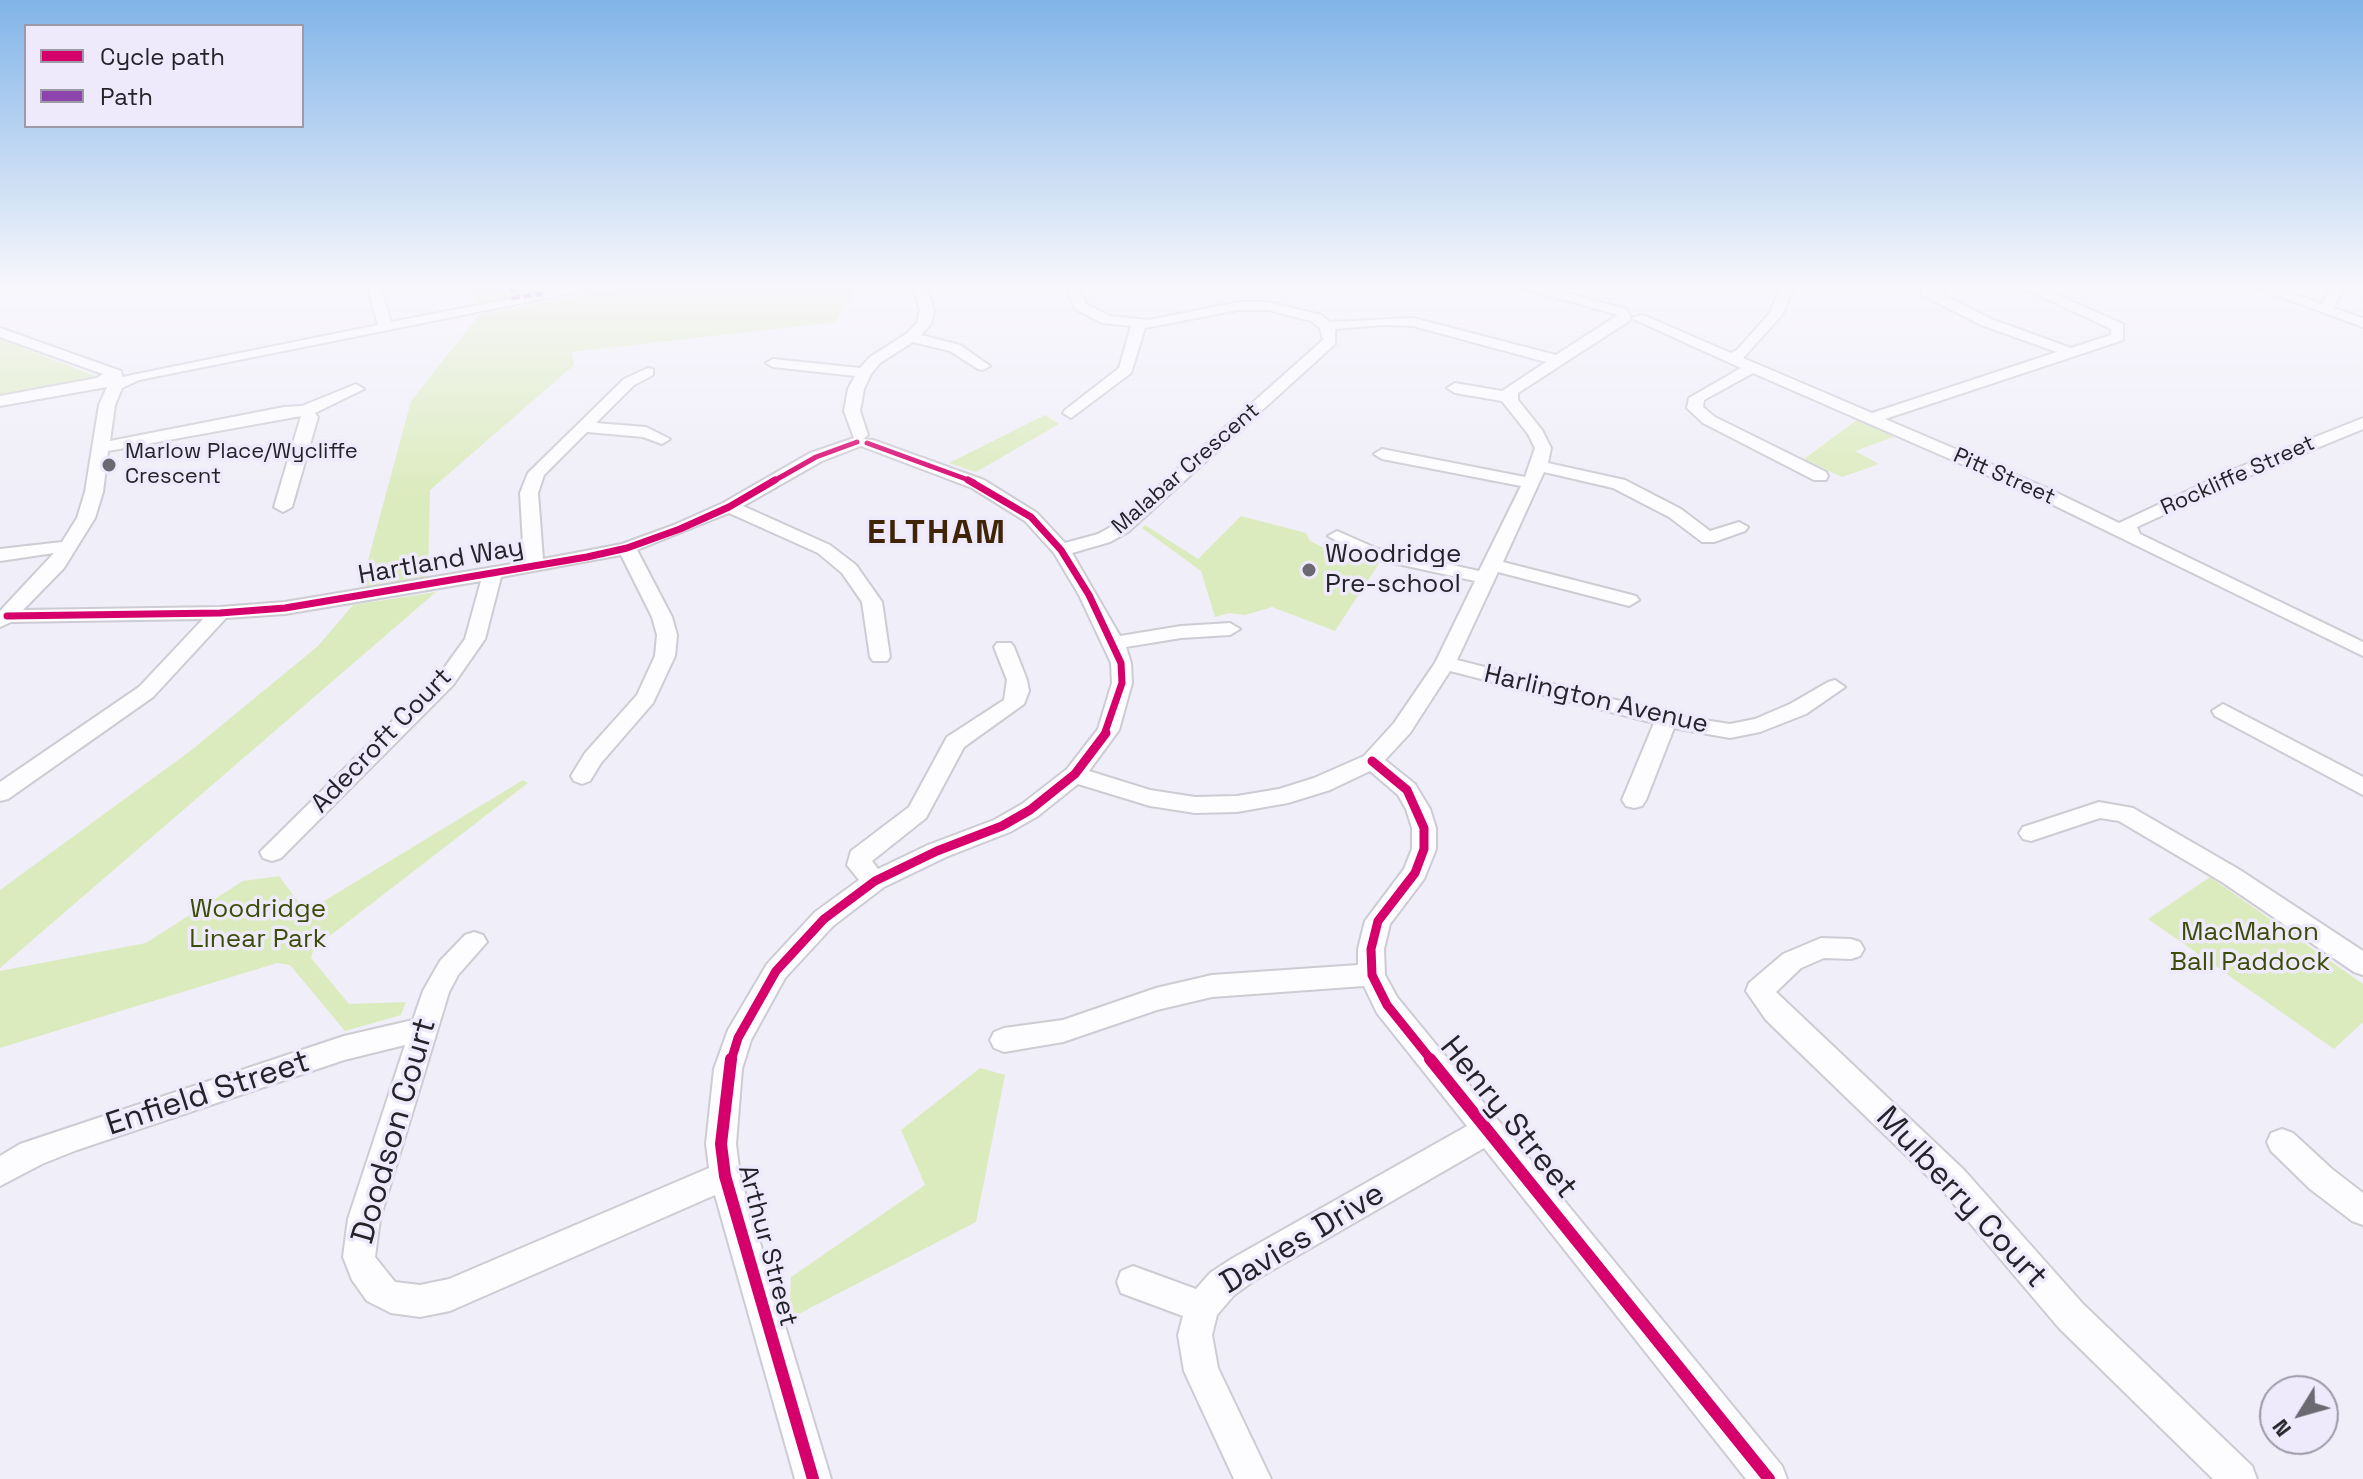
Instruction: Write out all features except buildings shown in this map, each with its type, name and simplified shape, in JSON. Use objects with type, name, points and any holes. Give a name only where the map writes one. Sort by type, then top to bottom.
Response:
[{"type":"street","points":[[51,354],[111,380]]},
{"type":"street","points":[[0,401],[248,354]]},
{"type":"street","points":[[863,436],[853,398],[864,373],[884,354]]},
{"type":"street","points":[[964,354],[983,366]]},
{"type":"street","points":[[1071,413],[1126,370],[1131,354]]},
{"type":"street","name":"Malabar Crescent","points":[[1061,550],[1104,538],[1122,528],[1318,354]]},
{"type":"street","points":[[1533,354],[1556,360]]},
{"type":"street","points":[[1508,397],[1514,386],[1566,354]]},
{"type":"street","name":"Pitt Street","points":[[1725,354],[1750,369],[2130,531],[2363,650]]},
{"type":"street","points":[[1733,357],[1740,354]]},
{"type":"street","points":[[1870,419],[2064,354]]},
{"type":"street","points":[[773,363],[864,373]]},
{"type":"street","points":[[1750,369],[1697,398],[1695,408],[1709,420],[1820,476]]},
{"type":"street","points":[[534,567],[531,482],[536,473],[629,382],[648,372]]},
{"type":"street","points":[[4,619],[44,579],[70,546],[91,506],[111,380]]},
{"type":"street","points":[[1075,774],[1150,798],[1195,805],[1237,804],[1280,797],[1322,784],[1372,761],[1402,728],[1445,663],[1535,475],[1543,448],[1536,433],[1508,397],[1455,388]]},
{"type":"street","points":[[101,448],[284,412],[305,411],[356,389]]},
{"type":"street","points":[[283,507],[310,417],[305,411]]},
{"type":"street","name":"Rockliffe Street","points":[[2130,531],[2238,474],[2363,423]]},
{"type":"street","points":[[584,427],[646,432],[662,439]]},
{"type":"street","name":"Arthur Street","points":[[813,1479],[725,1176],[721,1144],[723,1108],[728,1069],[744,1026],[776,971],[824,919],[875,881],[937,851],[1002,826],[1030,810],[1075,774],[1108,730],[1122,683],[1121,663],[1114,643],[1061,550],[1031,517],[978,484],[901,457],[863,436]]},
{"type":"street","name":"Hartland Way","points":[[4,619],[220,613],[285,608],[534,567],[627,548],[729,507],[816,457],[863,436]]},
{"type":"street","points":[[1382,454],[1619,484],[1675,513],[1708,538],[1739,527]]},
{"type":"street","points":[[729,507],[824,549],[849,569],[872,602],[880,657]]},
{"type":"street","points":[[1337,536],[1372,553],[1629,600]]},
{"type":"street","points":[[0,555],[70,546]]},
{"type":"street","points":[[582,776],[593,758],[646,698],[665,656],[667,635],[662,617],[627,548]]},
{"type":"street","name":"Adecroft Court","points":[[272,852],[446,680],[475,639],[492,574]]},
{"type":"street","points":[[0,793],[146,692],[220,613]]},
{"type":"street","points":[[1114,643],[1181,632],[1230,629]]},
{"type":"street","points":[[875,881],[859,865],[860,857],[918,812],[955,742],[1013,704],[1018,691],[1017,680],[1004,647]]},
{"type":"street","name":"Harlington Avenue","points":[[1445,663],[1667,719],[1730,731],[1760,725],[1798,709],[1835,687]]},
{"type":"street","points":[[2223,711],[2363,787]]},
{"type":"street","points":[[1634,800],[1667,719]]},
{"type":"street","points":[[1004,1040],[1063,1031],[1156,999],[1212,986],[1372,975],[1371,949],[1378,921],[1415,873],[1424,849],[1424,828],[1407,790],[1372,761]]},
{"type":"street","points":[[2031,833],[2099,810],[2110,809],[2125,814],[2231,876],[2363,965]]},
{"type":"street","name":"Doodson Court","points":[[474,942],[441,980],[421,1030],[358,1245],[363,1269],[371,1281],[391,1297],[420,1301],[450,1295],[725,1176]]},
{"type":"street","name":"Mulberry Court","points":[[1851,949],[1821,948],[1792,961],[1759,991],[1776,1012],[1953,1180],[2071,1316],[2239,1479]]},
{"type":"street","name":"Henry Street","points":[[1372,975],[1387,1005],[1486,1131],[1769,1479]]},
{"type":"street","name":"Enfield Street","points":[[0,1172],[31,1154],[74,1138],[344,1048],[421,1030]]},
{"type":"street","name":"Davies Drive","points":[[1253,1479],[1201,1371],[1195,1335],[1202,1307],[1222,1284],[1244,1269],[1486,1131]]},
{"type":"street","points":[[2282,1142],[2321,1179],[2363,1211]]},
{"type":"street","points":[[1133,1282],[1202,1307]]},
{"type":"green space","points":[[0,354],[39,354],[96,377],[0,394]]},
{"type":"green space","points":[[448,354],[572,354],[574,365],[430,490],[428,578],[360,590],[411,401]]},
{"type":"green space","points":[[1045,415],[1059,424],[976,472],[949,463]]},
{"type":"green space","points":[[1858,419],[1896,436],[1855,451],[1879,464],[1842,477],[1804,459]]},
{"type":"green space","points":[[1241,516],[1306,533],[1310,541],[1322,547],[1380,562],[1335,631],[1272,607],[1245,615],[1229,613],[1215,617],[1201,571],[1142,528],[1145,525],[1198,559]]},
{"type":"green space","name":"Woodridge Linear Park","points":[[436,592],[0,968],[0,890],[189,752],[318,646],[353,605]]},
{"type":"green space","name":"Woodridge Linear Park","points":[[523,780],[528,783],[314,948],[311,958],[349,1004],[406,1002],[401,1015],[345,1031],[290,965],[277,963],[0,1048],[0,971],[146,943],[243,881],[279,876],[306,912]]},
{"type":"green space","name":"MacMahon Ball Paddock","points":[[2210,877],[2363,984],[2363,1022],[2334,1049],[2148,919]]},
{"type":"green space","points":[[980,1068],[1005,1075],[976,1222],[789,1319],[791,1277],[925,1185],[901,1130]]},
{"type":"cycle path","points":[[7,616],[220,613],[285,608],[587,557],[627,548],[680,529],[729,507],[816,457],[857,442]]},
{"type":"cycle path","points":[[813,1479],[725,1176],[721,1144],[723,1108],[728,1069],[738,1038],[776,971],[824,919],[850,898],[875,881],[937,851],[1002,826],[1030,810],[1075,774],[1108,730],[1122,683],[1121,663],[1114,643],[1089,595],[1061,550],[1031,517],[978,484],[867,443]]},
{"type":"cycle path","points":[[1372,761],[1407,790],[1424,828],[1424,849],[1415,873],[1378,921],[1371,949],[1372,975],[1387,1005],[1769,1479]]},
{"type":"place","name":"Marlow Place/Wycliffe Crescent","points":[[109,465]]},
{"type":"place","name":"Woodridge Pre-school","points":[[1309,570]]},
{"type":"district","name":"ELTHAM","points":[[937,534]]}]
